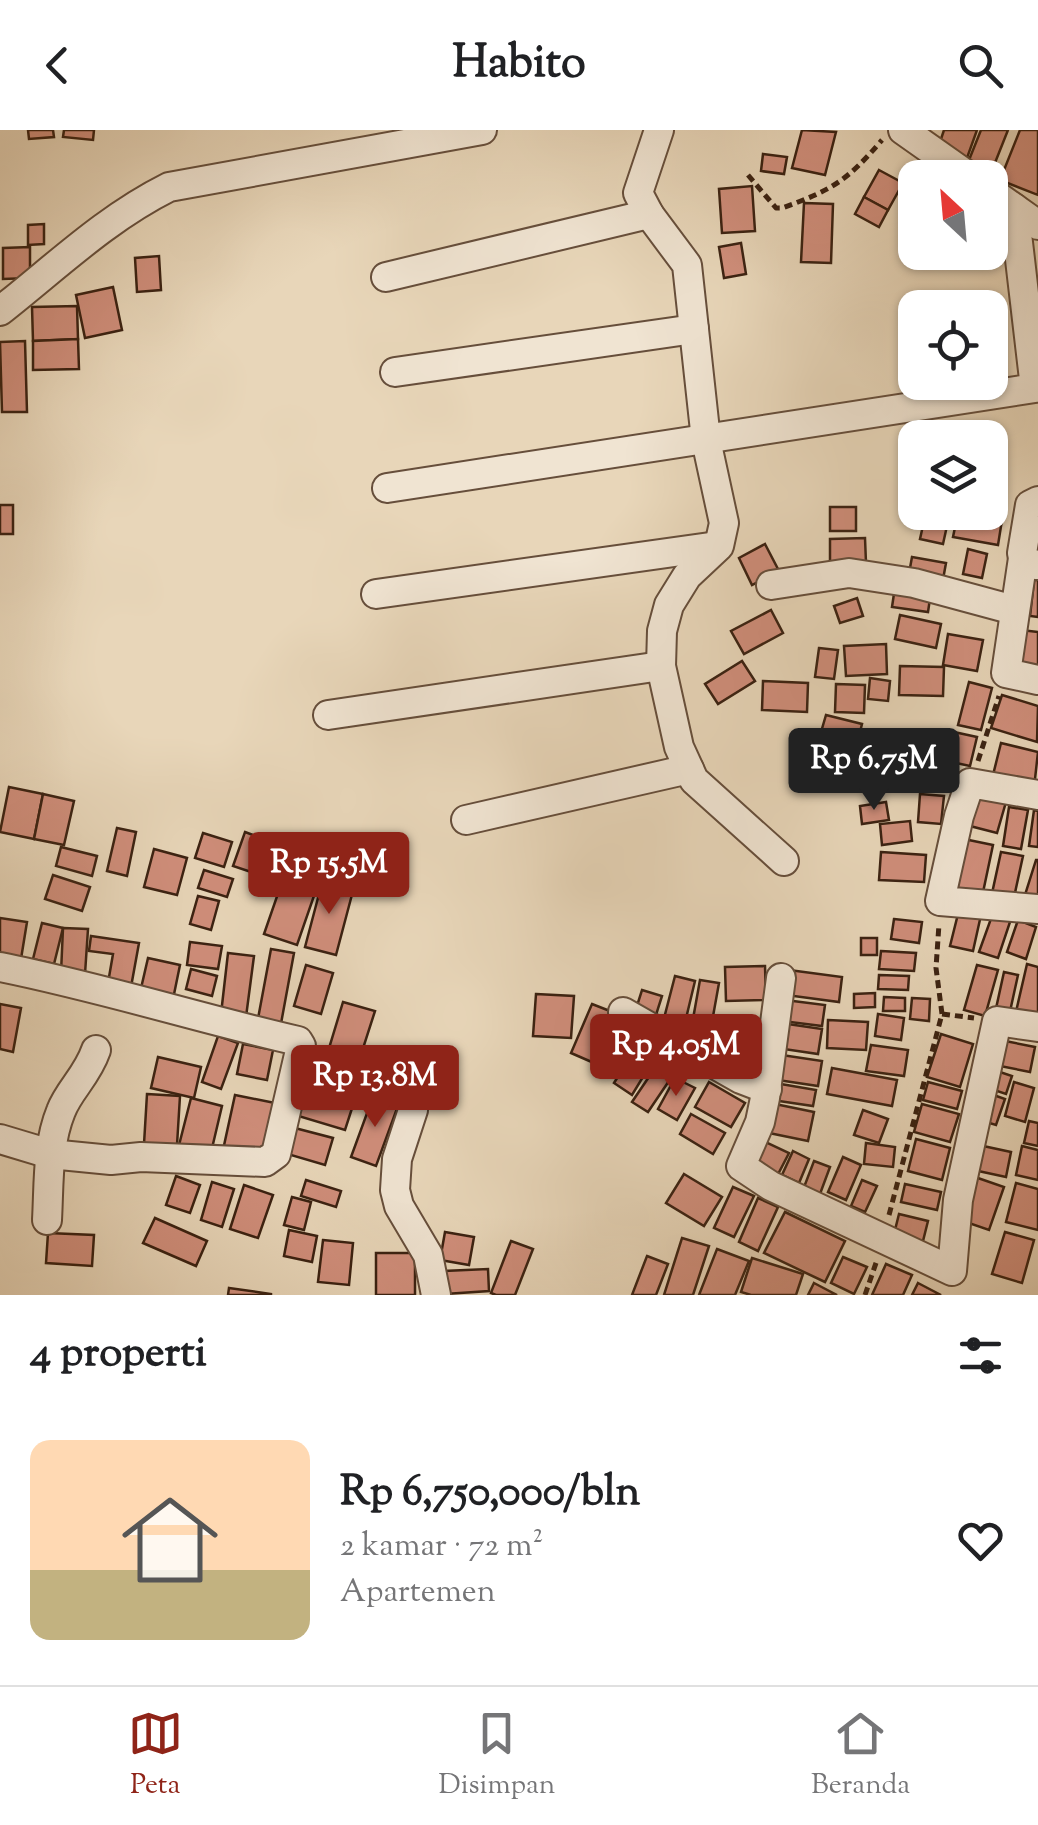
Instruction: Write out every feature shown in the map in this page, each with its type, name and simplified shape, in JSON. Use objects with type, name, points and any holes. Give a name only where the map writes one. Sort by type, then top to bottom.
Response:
[{"type":"street","points":[[0,311],[130,206],[169,187],[482,130]]},
{"type":"street","points":[[659,130],[638,193],[648,214],[687,265],[706,440],[724,523],[718,546],[687,576],[669,605],[662,631],[661,666],[679,747],[694,780],[784,861]]},
{"type":"street","points":[[903,130],[937,141],[954,160]]},
{"type":"street","points":[[1008,204],[1038,225]]},
{"type":"street","points":[[388,488],[1035,388],[1014,208]]},
{"type":"street","points":[[386,277],[648,214]]},
{"type":"street","points":[[395,372],[694,328]]},
{"type":"street","points":[[1038,501],[1030,505],[1030,562],[1014,610],[1006,673],[1038,680]]},
{"type":"street","points":[[376,594],[718,546]]},
{"type":"street","points":[[771,584],[849,573],[914,583],[1014,610]]},
{"type":"street","points":[[328,715],[661,666]]},
{"type":"street","points":[[466,820],[689,769]]},
{"type":"street","points":[[1038,795],[970,783],[940,900],[1038,909]]},
{"type":"street","points":[[0,967],[60,979],[300,1043],[274,1158],[264,1162],[111,1160],[50,1154],[0,1138]]},
{"type":"street","points":[[781,978],[760,1122],[741,1166],[771,1186],[952,1271],[958,1200],[997,1021],[1038,1027]]},
{"type":"street","points":[[623,1012],[742,1080],[767,1089]]},
{"type":"street","points":[[47,1220],[50,1154],[61,1109],[88,1071],[96,1050]]},
{"type":"street","points":[[413,1110],[397,1159],[394,1190],[428,1255],[436,1295]]},
{"type":"path","points":[[748,175],[776,208],[782,208],[834,188],[854,173],[890,130]]},
{"type":"path","points":[[970,783],[1006,673]]},
{"type":"path","points":[[865,1295],[884,1238],[942,1014],[936,968],[940,900]]},
{"type":"building","points":[[28,130],[53,130],[54,137],[29,139]]},
{"type":"building","points":[[64,130],[94,130],[93,140],[63,137]]},
{"type":"building","points":[[802,130],[836,132],[825,175],[792,168]]},
{"type":"building","points":[[944,130],[977,130],[967,158],[938,148]]},
{"type":"building","points":[[981,130],[1008,130],[996,160],[969,160]]},
{"type":"building","points":[[1020,130],[1038,130],[1038,195],[1008,183],[1008,160]]},
{"type":"building","points":[[763,154],[787,157],[784,174],[761,171]]},
{"type":"building","points":[[879,170],[898,180],[898,192],[888,210],[864,197]]},
{"type":"building","points":[[752,186],[755,231],[722,233],[719,189]]},
{"type":"building","points":[[864,197],[888,210],[879,227],[855,214]]},
{"type":"building","points":[[804,203],[833,204],[831,263],[801,262]]},
{"type":"building","points":[[44,224],[44,244],[28,245],[28,225]]},
{"type":"building","points":[[741,243],[746,274],[724,278],[719,247]]},
{"type":"building","points":[[30,247],[30,278],[3,279],[3,248]]},
{"type":"building","points":[[159,256],[161,290],[137,292],[135,258]]},
{"type":"building","points":[[113,287],[122,330],[85,338],[76,295]]},
{"type":"building","points":[[77,306],[78,339],[33,341],[32,307]]},
{"type":"building","points":[[78,339],[79,369],[33,370],[33,341]]},
{"type":"building","points":[[25,341],[27,412],[2,412],[0,342]]},
{"type":"building","points":[[0,505],[13,505],[13,534],[0,534]]},
{"type":"building","points":[[830,507],[856,507],[856,531],[830,531]]},
{"type":"building","points":[[922,530],[946,530],[943,544],[920,539]]},
{"type":"building","points":[[954,530],[1000,530],[998,545],[953,537]]},
{"type":"building","points":[[865,538],[866,563],[830,564],[830,539]]},
{"type":"building","points":[[765,544],[779,571],[752,585],[739,558]]},
{"type":"building","points":[[968,549],[987,554],[982,578],[963,574]]},
{"type":"building","points":[[912,557],[946,563],[942,585],[908,579]]},
{"type":"building","points":[[1034,580],[1038,580],[1038,617],[1030,616]]},
{"type":"building","points":[[895,587],[931,592],[928,612],[892,607]]},
{"type":"building","points":[[857,598],[863,616],[840,623],[834,606]]},
{"type":"building","points":[[771,610],[783,633],[744,654],[731,631]]},
{"type":"building","points":[[900,615],[941,624],[936,648],[895,639]]},
{"type":"building","points":[[1021,630],[1038,632],[1038,671],[1016,668]]},
{"type":"building","points":[[948,634],[983,640],[977,671],[943,665]]},
{"type":"building","points":[[886,644],[887,674],[846,676],[844,646]]},
{"type":"building","points":[[819,648],[838,650],[834,679],[815,677]]},
{"type":"building","points":[[742,661],[755,681],[718,704],[705,684]]},
{"type":"building","points":[[900,666],[944,667],[943,696],[899,695]]},
{"type":"building","points":[[870,678],[890,681],[888,701],[868,699]]},
{"type":"building","points":[[763,681],[808,683],[807,712],[762,710]]},
{"type":"building","points":[[969,682],[992,688],[981,730],[958,725]]},
{"type":"building","points":[[836,684],[865,685],[864,713],[835,712]]},
{"type":"building","points":[[1002,695],[1038,706],[1037,742],[991,728]]},
{"type":"building","points":[[826,715],[862,724],[856,748],[819,739]]},
{"type":"building","points":[[954,732],[977,737],[970,766],[947,761]]},
{"type":"building","points":[[1001,743],[1038,752],[1034,788],[992,779]]},
{"type":"building","points":[[887,746],[927,747],[925,787],[886,786]]},
{"type":"building","points":[[825,755],[858,759],[855,780],[822,776]]},
{"type":"building","points":[[9,787],[43,794],[34,839],[0,832]]},
{"type":"building","points":[[43,794],[74,801],[64,845],[34,839]]},
{"type":"building","points":[[920,794],[944,796],[941,824],[918,822]]},
{"type":"building","points":[[978,796],[1006,802],[997,833],[970,826]]},
{"type":"building","points":[[886,802],[889,820],[862,824],[860,806]]},
{"type":"building","points":[[1009,807],[1028,810],[1021,849],[1003,846]]},
{"type":"building","points":[[1034,810],[1038,811],[1038,847],[1029,846]]},
{"type":"building","points":[[910,821],[912,841],[882,845],[880,824]]},
{"type":"building","points":[[117,828],[136,832],[127,876],[107,871]]},
{"type":"building","points":[[245,832],[272,842],[260,875],[233,866]]},
{"type":"building","points":[[203,833],[232,842],[224,867],[195,858]]},
{"type":"building","points":[[959,838],[993,845],[982,897],[948,890]]},
{"type":"building","points":[[61,847],[97,856],[92,876],[56,866]]},
{"type":"building","points":[[154,849],[187,858],[177,895],[144,887]]},
{"type":"building","points":[[881,852],[926,855],[924,882],[879,880]]},
{"type":"building","points":[[1001,852],[1023,856],[1013,902],[991,898]]},
{"type":"building","points":[[1038,860],[1038,899],[1025,895]]},
{"type":"building","points":[[204,870],[233,879],[227,897],[198,888]]},
{"type":"building","points":[[53,875],[90,887],[82,911],[45,899]]},
{"type":"building","points":[[283,879],[316,890],[297,945],[264,934]]},
{"type":"building","points":[[323,879],[354,887],[336,955],[305,947]]},
{"type":"building","points":[[198,896],[219,901],[211,930],[190,924]]},
{"type":"building","points":[[959,910],[981,915],[973,951],[950,946]]},
{"type":"building","points":[[993,913],[1011,919],[998,958],[979,952]]},
{"type":"building","points":[[0,918],[27,922],[20,965],[0,962]]},
{"type":"building","points":[[894,919],[922,922],[919,943],[891,939]]},
{"type":"building","points":[[1018,920],[1036,927],[1026,959],[1007,952]]},
{"type":"building","points":[[42,923],[63,928],[54,964],[33,959]]},
{"type":"building","points":[[63,928],[88,929],[85,974],[61,973]]},
{"type":"building","points":[[91,936],[139,943],[131,987],[108,983],[113,954],[89,951]]},
{"type":"building","points":[[861,938],[877,938],[877,955],[861,955]]},
{"type":"building","points":[[190,942],[222,946],[218,969],[187,965]]},
{"type":"building","points":[[271,949],[294,953],[280,1029],[257,1024]]},
{"type":"building","points":[[881,951],[916,953],[914,971],[879,969]]},
{"type":"building","points":[[228,953],[254,956],[246,1017],[221,1014]]},
{"type":"building","points":[[148,958],[180,965],[172,1004],[139,997]]},
{"type":"building","points":[[1027,964],[1038,967],[1038,1021],[1015,1016]]},
{"type":"building","points":[[306,965],[333,973],[321,1014],[294,1006]]},
{"type":"building","points":[[977,965],[998,970],[985,1016],[964,1010]]},
{"type":"building","points":[[765,966],[766,1000],[726,1001],[725,967]]},
{"type":"building","points":[[191,969],[217,976],[212,996],[186,989]]},
{"type":"building","points":[[789,970],[842,977],[839,1002],[786,995]]},
{"type":"building","points":[[1004,972],[1018,975],[1009,1016],[995,1013]]},
{"type":"building","points":[[879,975],[909,976],[908,990],[878,989]]},
{"type":"building","points":[[675,976],[695,981],[683,1031],[662,1026]]},
{"type":"building","points":[[700,980],[719,983],[710,1033],[691,1030]]},
{"type":"building","points":[[642,990],[662,996],[656,1015],[636,1009]]},
{"type":"building","points":[[875,993],[875,1007],[854,1008],[854,994]]},
{"type":"building","points":[[536,994],[574,996],[571,1038],[533,1036]]},
{"type":"building","points":[[884,997],[905,998],[905,1011],[883,1011]]},
{"type":"building","points":[[912,998],[930,999],[929,1021],[910,1019]]},
{"type":"building","points":[[785,1000],[825,1005],[822,1026],[782,1021]]},
{"type":"building","points":[[343,1002],[375,1011],[358,1064],[327,1055]]},
{"type":"building","points":[[0,1004],[21,1008],[13,1052],[0,1049]]},
{"type":"building","points":[[592,1004],[615,1013],[594,1063],[571,1053]]},
{"type":"building","points":[[878,1014],[904,1018],[901,1040],[875,1036]]},
{"type":"building","points":[[828,1020],[868,1022],[866,1050],[827,1048]]},
{"type":"building","points":[[781,1023],[822,1029],[818,1054],[777,1048]]},
{"type":"building","points":[[725,1026],[753,1032],[745,1067],[716,1060]]},
{"type":"building","points":[[941,1034],[973,1044],[960,1087],[927,1077]]},
{"type":"building","points":[[218,1036],[238,1043],[221,1089],[202,1082]]},
{"type":"building","points":[[613,1038],[629,1047],[613,1075],[597,1066]]},
{"type":"building","points":[[1000,1040],[1035,1047],[1030,1072],[995,1065]]},
{"type":"building","points":[[639,1043],[657,1054],[632,1095],[614,1083]]},
{"type":"building","points":[[243,1044],[273,1050],[267,1080],[237,1074]]},
{"type":"building","points":[[871,1045],[908,1050],[904,1076],[866,1071]]},
{"type":"building","points":[[775,1054],[822,1061],[818,1086],[771,1079]]},
{"type":"building","points":[[158,1057],[201,1067],[194,1098],[151,1088]]},
{"type":"building","points":[[659,1062],[675,1072],[648,1112],[632,1102]]},
{"type":"building","points":[[832,1068],[897,1080],[892,1106],[827,1094]]},
{"type":"building","points":[[991,1069],[1012,1076],[1006,1094],[985,1087]]},
{"type":"building","points":[[675,1078],[695,1088],[677,1120],[658,1109]]},
{"type":"building","points":[[709,1082],[745,1103],[731,1127],[695,1107]]},
{"type":"building","points":[[928,1082],[962,1091],[957,1109],[923,1100]]},
{"type":"building","points":[[1014,1082],[1034,1088],[1025,1122],[1005,1116]]},
{"type":"building","points":[[775,1083],[816,1090],[813,1106],[772,1100]]},
{"type":"building","points":[[305,1084],[355,1099],[345,1130],[295,1115]]},
{"type":"building","points":[[985,1092],[1005,1099],[996,1125],[976,1119]]},
{"type":"building","points":[[147,1094],[180,1096],[177,1145],[144,1144]]},
{"type":"building","points":[[374,1094],[399,1103],[376,1166],[351,1157]]},
{"type":"building","points":[[235,1095],[275,1103],[263,1158],[223,1150]]},
{"type":"building","points":[[191,1098],[222,1106],[209,1161],[177,1153]]},
{"type":"building","points":[[775,1104],[814,1112],[808,1141],[769,1133]]},
{"type":"building","points":[[922,1104],[959,1114],[950,1142],[914,1132]]},
{"type":"building","points":[[863,1110],[888,1119],[879,1143],[854,1135]]},
{"type":"building","points":[[691,1114],[725,1133],[713,1154],[680,1134]]},
{"type":"building","points":[[1029,1121],[1038,1123],[1038,1146],[1024,1143]]},
{"type":"building","points":[[291,1127],[333,1138],[325,1165],[284,1153]]},
{"type":"building","points":[[759,1139],[789,1153],[775,1180],[746,1165]]},
{"type":"building","points":[[916,1139],[950,1148],[942,1180],[908,1171]]},
{"type":"building","points":[[866,1143],[895,1147],[893,1167],[864,1164]]},
{"type":"building","points":[[974,1144],[1011,1152],[1006,1177],[969,1169]]},
{"type":"building","points":[[1022,1146],[1038,1150],[1038,1180],[1016,1175]]},
{"type":"building","points":[[793,1151],[809,1159],[799,1183],[782,1175]]},
{"type":"building","points":[[843,1157],[861,1165],[846,1200],[828,1192]]},
{"type":"building","points":[[814,1161],[830,1167],[817,1202],[801,1195]]},
{"type":"building","points":[[684,1174],[722,1197],[704,1226],[666,1203]]},
{"type":"building","points":[[176,1176],[200,1185],[190,1213],[166,1205]]},
{"type":"building","points":[[975,1177],[1004,1187],[989,1230],[960,1220]]},
{"type":"building","points":[[306,1180],[341,1191],[336,1207],[301,1196]]},
{"type":"building","points":[[862,1180],[877,1186],[865,1212],[851,1206]]},
{"type":"building","points":[[212,1182],[234,1189],[222,1227],[201,1220]]},
{"type":"building","points":[[1016,1183],[1038,1189],[1038,1230],[1006,1222]]},
{"type":"building","points":[[905,1184],[941,1192],[937,1210],[901,1202]]},
{"type":"building","points":[[244,1185],[273,1195],[258,1238],[230,1229]]},
{"type":"building","points":[[733,1187],[754,1196],[734,1237],[714,1228]]},
{"type":"building","points":[[292,1197],[311,1202],[304,1230],[284,1225]]},
{"type":"building","points":[[758,1198],[778,1207],[758,1251],[739,1242]]},
{"type":"building","points":[[785,1212],[845,1241],[825,1282],[764,1253]]},
{"type":"building","points":[[899,1214],[928,1221],[922,1245],[893,1238]]},
{"type":"building","points":[[155,1218],[207,1241],[196,1266],[143,1243]]},
{"type":"building","points":[[289,1230],[317,1236],[312,1262],[284,1256]]},
{"type":"building","points":[[445,1232],[474,1237],[469,1265],[440,1260]]},
{"type":"building","points":[[1005,1232],[1034,1240],[1022,1283],[992,1274]]},
{"type":"building","points":[[48,1233],[94,1235],[92,1266],[46,1263]]},
{"type":"building","points":[[682,1238],[709,1246],[693,1295],[664,1295]]},
{"type":"building","points":[[323,1240],[353,1243],[349,1285],[318,1282]]},
{"type":"building","points":[[511,1241],[533,1249],[515,1295],[496,1295],[491,1293]]},
{"type":"building","points":[[717,1249],[749,1261],[735,1295],[699,1295]]},
{"type":"building","points":[[376,1253],[415,1253],[415,1295],[376,1295]]},
{"type":"building","points":[[647,1256],[668,1264],[656,1295],[632,1295]]},
{"type":"building","points":[[843,1257],[867,1267],[854,1294],[831,1283]]},
{"type":"building","points":[[752,1258],[803,1274],[796,1295],[741,1292]]},
{"type":"building","points":[[886,1264],[912,1275],[903,1295],[872,1295]]},
{"type":"building","points":[[488,1269],[489,1291],[445,1294],[444,1271]]},
{"type":"building","points":[[814,1283],[837,1295],[808,1295]]},
{"type":"building","points":[[918,1283],[941,1295],[912,1295]]},
{"type":"building","points":[[229,1288],[271,1294],[271,1295],[228,1295]]}]
